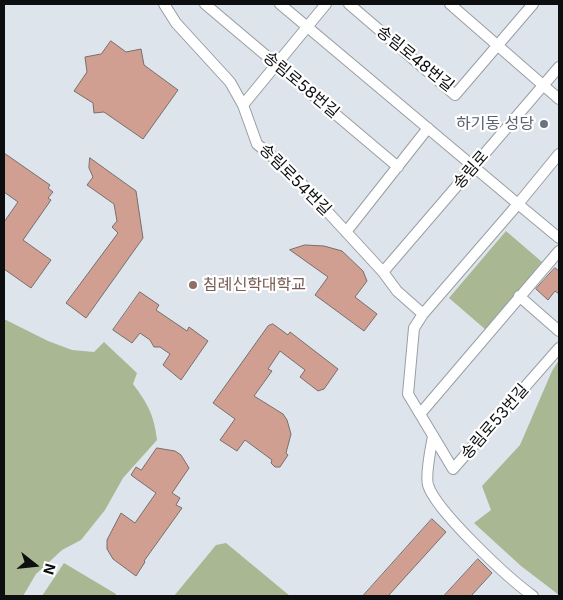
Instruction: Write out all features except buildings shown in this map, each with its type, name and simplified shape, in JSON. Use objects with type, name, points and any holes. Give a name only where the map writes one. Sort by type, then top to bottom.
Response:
[{"type":"street","name":"송림로54번길","points":[[164,4],[176,23],[230,82],[244,105],[257,144],[291,172],[384,272]]},
{"type":"street","name":"송림로58번길","points":[[205,4],[398,167]]},
{"type":"street","points":[[280,4],[559,238]]},
{"type":"street","points":[[244,105],[306,26],[326,4]]},
{"type":"street","name":"송림로48번길","points":[[349,4],[455,95],[533,4]]},
{"type":"street","points":[[450,4],[559,99]]},
{"type":"street","name":"송림로","points":[[384,272],[559,67]]},
{"type":"street","name":"송림로54번길","points":[[346,232],[428,128]]},
{"type":"street","name":"송림로53번길","points":[[559,154],[423,314],[414,328],[408,394],[453,470],[559,348]]},
{"type":"street","points":[[420,414],[559,251]]},
{"type":"street","points":[[384,272],[397,291],[423,314]]},
{"type":"street","points":[[519,296],[559,331]]},
{"type":"street","points":[[433,436],[428,483],[435,499],[449,518],[533,596]]},
{"type":"green space","points":[[506,231],[542,262],[486,330],[449,298]]},
{"type":"green space","points":[[4,319],[48,341],[72,350],[94,352],[104,342],[137,373],[133,384],[150,410],[157,440],[123,478],[105,510],[81,540],[62,550],[36,574],[23,596],[4,596]]},
{"type":"green space","points":[[559,360],[559,595],[521,566],[474,523],[491,510],[482,486],[520,445],[552,371]]},
{"type":"green space","points":[[226,543],[290,596],[174,596],[216,545]]},
{"type":"green space","points":[[64,563],[116,594],[115,596],[42,596]]},
{"type":"place","name":"하기동 성당","points":[[544,124]]},
{"type":"place","name":"침례신학대학교","points":[[193,285]]}]
